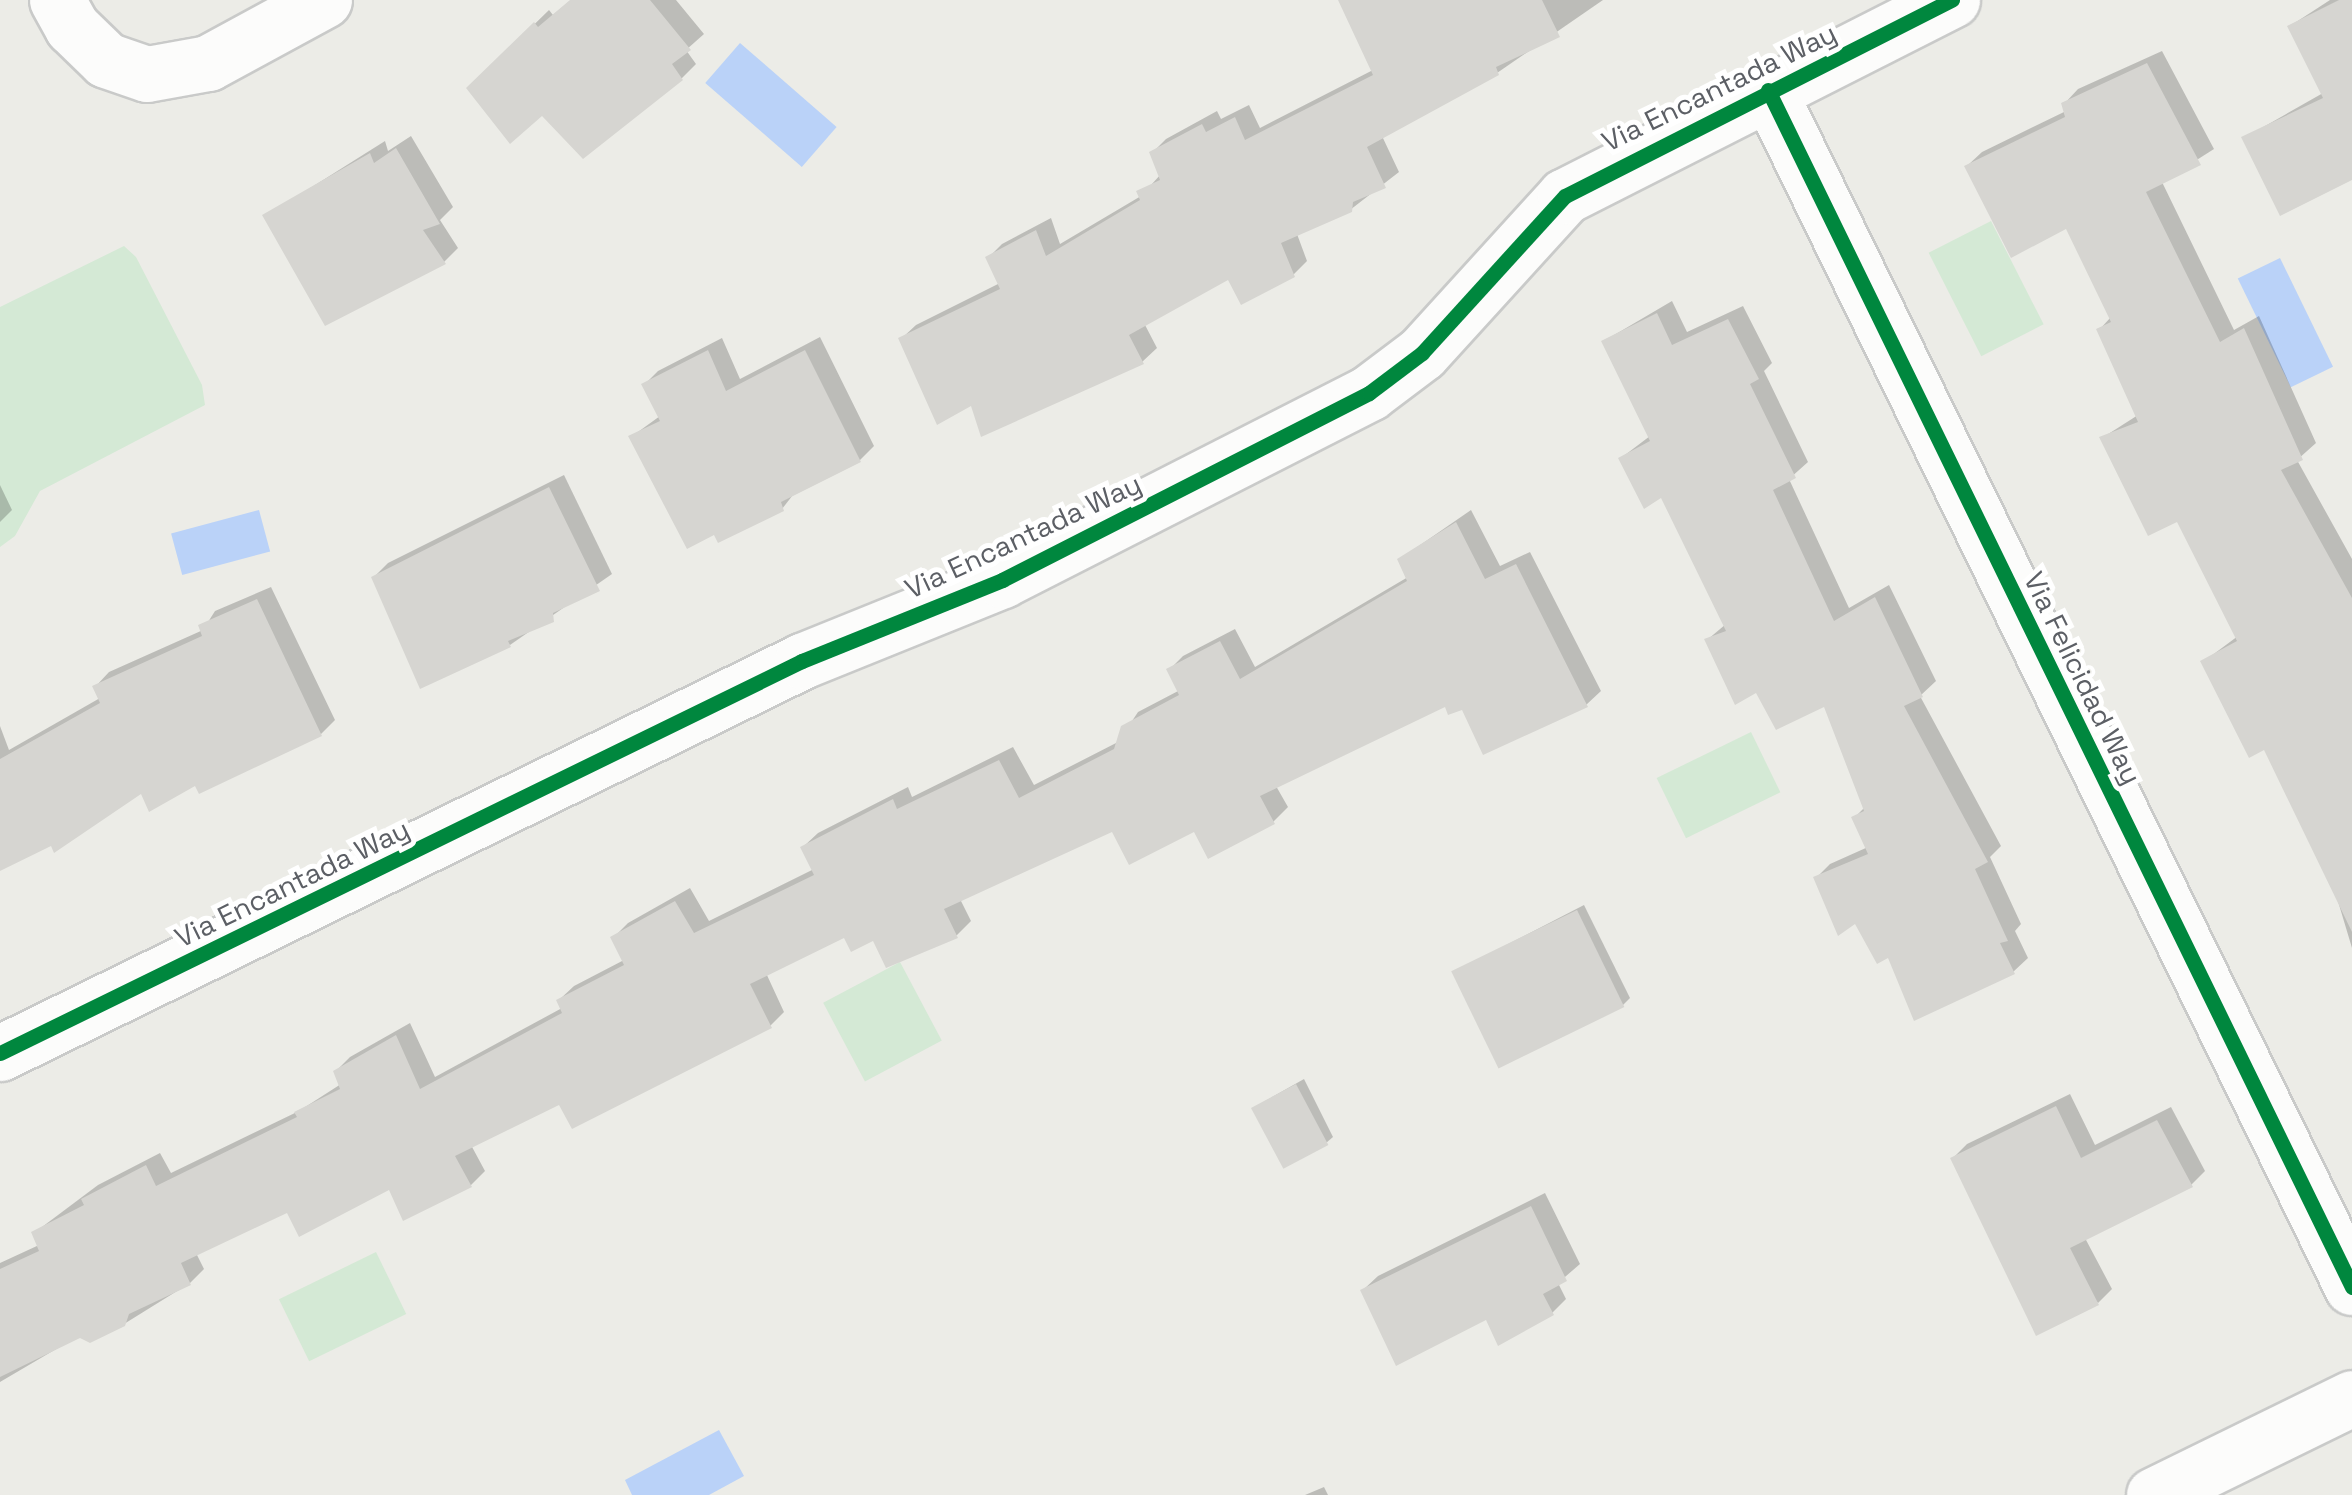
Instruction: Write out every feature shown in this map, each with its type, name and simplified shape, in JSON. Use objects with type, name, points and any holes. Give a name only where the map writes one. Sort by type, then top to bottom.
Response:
[{"type":"street","points":[[57,0],[88,45],[126,72],[168,74],[198,66],[324,0]]},
{"type":"street","name":"Via Encantada Way","points":[[0,1054],[802,662],[1002,580],[1370,393],[1422,354],[1565,196],[1952,0]]},
{"type":"street","name":"Via Felicidad Way","points":[[1768,90],[2352,1287]]},
{"type":"street","points":[[2154,1495],[2352,1398]]},
{"type":"green space","points":[[1991,221],[2044,324],[1981,356],[1929,253]]},
{"type":"green space","points":[[124,246],[136,257],[202,385],[205,405],[40,491],[15,536],[0,547],[0,307]]},
{"type":"green space","points":[[1751,732],[1780,792],[1686,838],[1657,778]]},
{"type":"green space","points":[[900,962],[942,1041],[865,1081],[823,1003]]},
{"type":"green space","points":[[376,1252],[406,1314],[309,1361],[279,1299]]},
{"type":"water","points":[[740,43],[837,127],[802,167],[705,83]]},
{"type":"water","points":[[2280,258],[2333,367],[2291,387],[2238,279]]},
{"type":"water","points":[[259,510],[270,552],[182,575],[171,534]]},
{"type":"water","points":[[719,1430],[744,1476],[709,1495],[632,1495],[625,1480]]},
{"type":"building","points":[[570,0],[650,0],[691,50],[672,64],[683,80],[583,159],[542,116],[510,144],[466,88],[534,22],[538,27]]},
{"type":"building","points":[[1338,0],[1542,0],[1560,37],[1496,67],[1499,75],[1367,147],[1386,188],[1353,202],[1352,212],[1281,243],[1295,277],[1241,305],[1228,280],[1129,335],[1144,364],[981,437],[971,406],[937,425],[898,338],[1000,289],[985,257],[1036,230],[1046,256],[1140,200],[1136,191],[1160,180],[1149,152],[1202,124],[1206,132],[1235,117],[1245,140],[1373,75]]},
{"type":"building","points":[[2339,0],[2352,0],[2352,180],[2280,216],[2241,137],[2323,98],[2287,26]]},
{"type":"building","points":[[2147,63],[2201,165],[2146,192],[2220,342],[2244,328],[2303,460],[2281,470],[2352,598],[2352,932],[2264,750],[2249,758],[2200,661],[2237,641],[2177,522],[2148,536],[2099,437],[2138,422],[2096,329],[2111,322],[2066,229],[2011,258],[1964,166],[2065,117],[2061,103]]},
{"type":"building","points":[[396,148],[440,224],[423,230],[446,264],[325,326],[262,215],[370,153],[374,163]]},
{"type":"building","points":[[1657,313],[1672,345],[1728,319],[1759,379],[1750,384],[1796,478],[1773,490],[1834,621],[1875,597],[1923,697],[1904,706],[1988,862],[1975,869],[2008,941],[2000,943],[2015,974],[1914,1021],[1888,958],[1877,964],[1855,924],[1838,936],[1813,877],[1868,854],[1851,817],[1864,811],[1824,707],[1776,730],[1756,693],[1735,705],[1704,639],[1726,631],[1661,498],[1644,509],[1618,458],[1650,441],[1601,341]]},
{"type":"building","points":[[708,350],[726,391],[805,350],[861,462],[781,502],[784,511],[718,543],[714,535],[687,549],[628,436],[660,421],[641,384]]},
{"type":"building","points":[[549,487],[600,591],[553,613],[554,622],[508,641],[511,647],[420,689],[371,577]]},
{"type":"building","points":[[1456,522],[1485,579],[1516,564],[1588,707],[1483,755],[1462,710],[1448,715],[1445,707],[1260,796],[1275,824],[1208,859],[1194,832],[1129,865],[1112,832],[944,909],[958,938],[886,968],[873,941],[851,952],[844,938],[750,984],[772,1028],[572,1129],[559,1105],[455,1156],[472,1187],[403,1221],[389,1190],[299,1237],[287,1213],[181,1263],[191,1285],[129,1314],[125,1326],[90,1343],[80,1338],[0,1377],[0,1269],[39,1251],[31,1232],[84,1205],[81,1199],[146,1165],[156,1186],[297,1117],[294,1112],[340,1089],[333,1071],[396,1035],[420,1089],[562,1013],[556,1000],[624,965],[610,937],[675,901],[694,933],[814,875],[800,847],[893,799],[897,809],[999,760],[1019,798],[1114,749],[1121,726],[1179,695],[1166,669],[1220,641],[1240,679],[1407,581],[1397,559]]},
{"type":"building","points":[[257,599],[322,736],[199,794],[195,786],[149,812],[141,794],[54,853],[51,846],[0,871],[0,759],[100,703],[92,686],[202,636],[198,625]]},
{"type":"building","points":[[1577,910],[1624,1007],[1499,1068],[1451,971]]},
{"type":"building","points":[[1296,1084],[1328,1145],[1283,1169],[1251,1108]]},
{"type":"building","points":[[2056,1106],[2081,1158],[2157,1120],[2193,1187],[2070,1248],[2099,1305],[2036,1336],[1950,1158]]},
{"type":"building","points":[[1531,1206],[1567,1281],[1543,1294],[1554,1315],[1498,1346],[1486,1320],[1396,1366],[1360,1290]]},
{"type":"cycle path","points":[[0,1053],[802,661],[1002,580],[1369,393],[1422,353],[1565,196],[1952,0]]},
{"type":"cycle path","points":[[1768,90],[2352,1287]]}]
